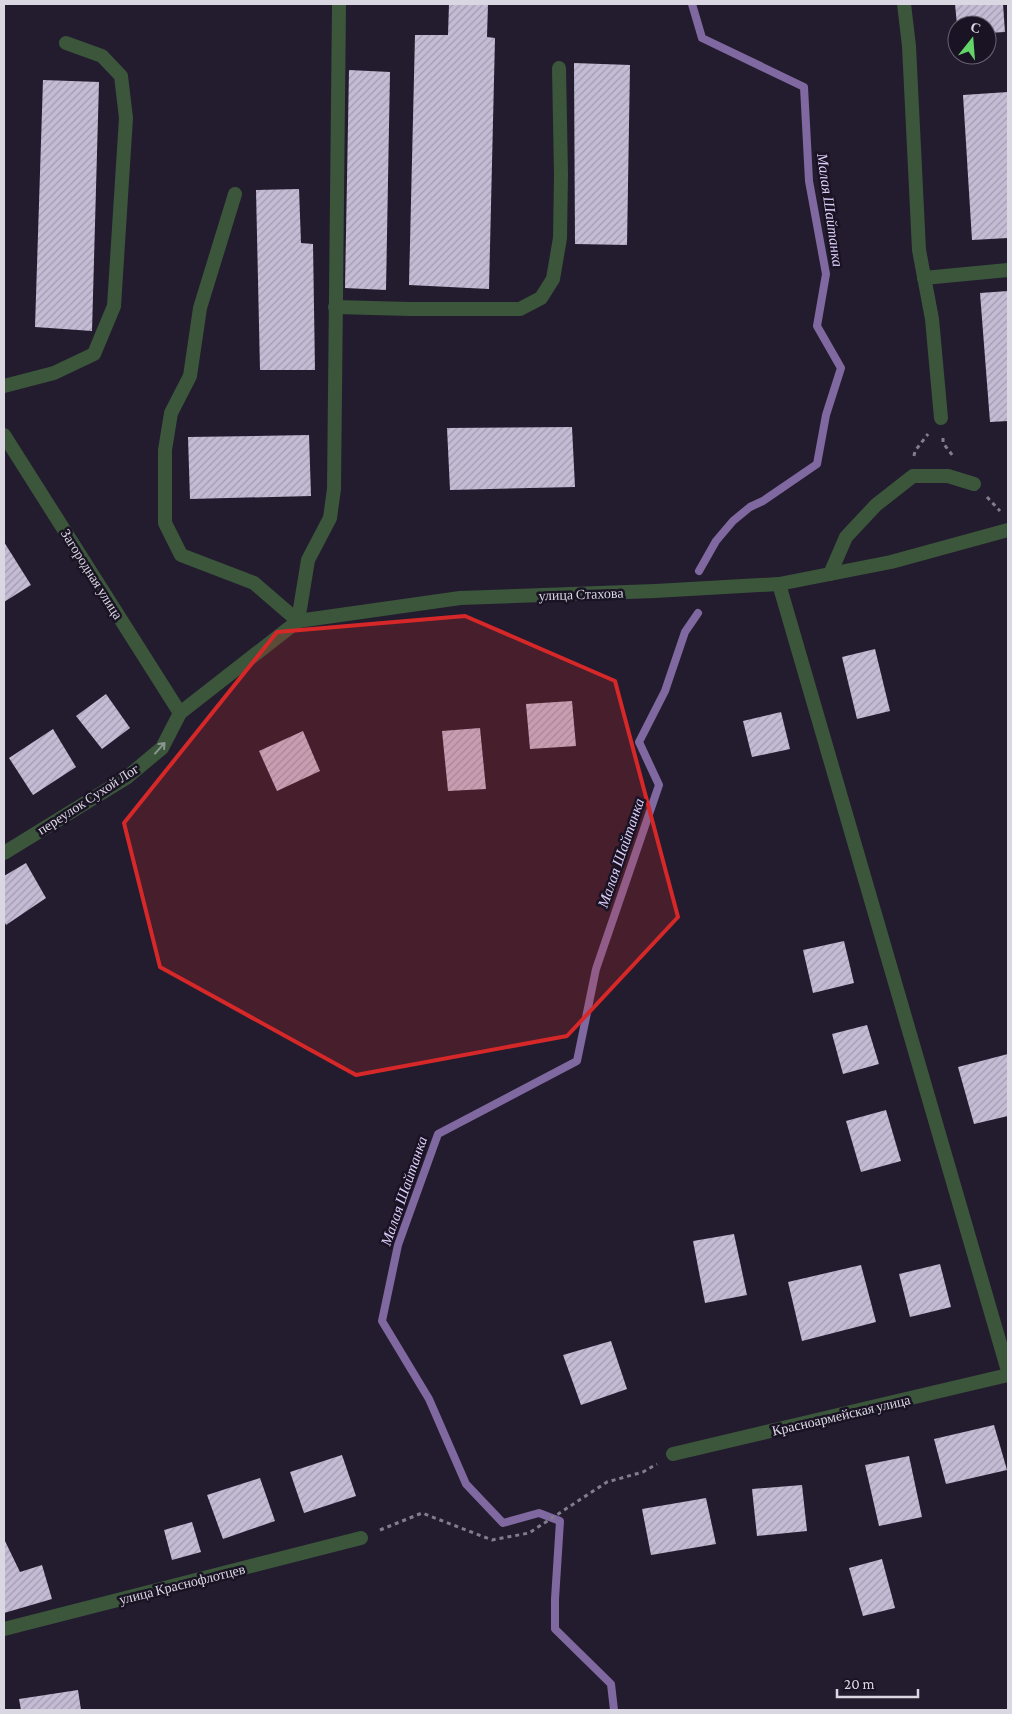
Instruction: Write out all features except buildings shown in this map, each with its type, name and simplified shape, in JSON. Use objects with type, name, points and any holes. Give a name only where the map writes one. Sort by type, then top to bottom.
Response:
[{"type":"street","points":[[298,621],[308,560],[330,518],[334,489],[339,4]]},
{"type":"street","points":[[904,4],[909,56],[919,250],[932,319],[941,418]]},
{"type":"street","points":[[4,386],[54,373],[94,354],[114,306],[126,118],[121,76],[102,56],[66,43]]},
{"type":"street","points":[[335,307],[520,309],[540,298],[553,279],[560,238],[559,68]]},
{"type":"street","points":[[235,194],[200,308],[190,376],[171,413],[165,450],[165,523],[181,555],[254,583],[298,621]]},
{"type":"street","points":[[924,278],[1008,270]]},
{"type":"street","name":"Загородная улица","points":[[4,435],[180,713]]},
{"type":"street","points":[[830,574],[846,537],[876,505],[913,476],[948,476],[974,484]]},
{"type":"street","name":"улица Стахова","points":[[180,713],[298,621],[460,598],[655,591],[779,584],[891,562],[1008,530]]},
{"type":"street","points":[[779,584],[1008,1371]]},
{"type":"street","name":"переулок Сухой Лог","points":[[4,853],[126,778],[162,748],[180,713]]},
{"type":"street","name":"Красноармейская улица","points":[[673,1454],[1008,1375]]},
{"type":"street","name":"улица Краснофлотцев","points":[[4,1629],[361,1538]]},
{"type":"path","points":[[913,476],[915,451],[941,418]]},
{"type":"path","points":[[361,1538],[422,1514],[492,1540],[528,1533],[607,1482],[643,1472],[673,1454]]},
{"type":"highlighted area","points":[[465,616],[615,681],[678,917],[567,1036],[356,1075],[160,967],[124,823],[277,632]]},
{"type":"waterway","name":"Малая Шайтанка","points":[[692,4],[702,38],[804,87],[809,181],[826,274],[817,326],[841,368],[826,415],[817,464],[763,501],[750,507],[733,521],[716,541],[699,571]]},
{"type":"waterway","name":"Малая Шайтанка","points":[[614,1710],[611,1684],[555,1629],[560,1521],[539,1513],[503,1523],[466,1484],[429,1399],[382,1321],[398,1245],[438,1134],[577,1061],[596,969],[659,785],[639,742],[665,691],[685,632],[698,613]]}]
